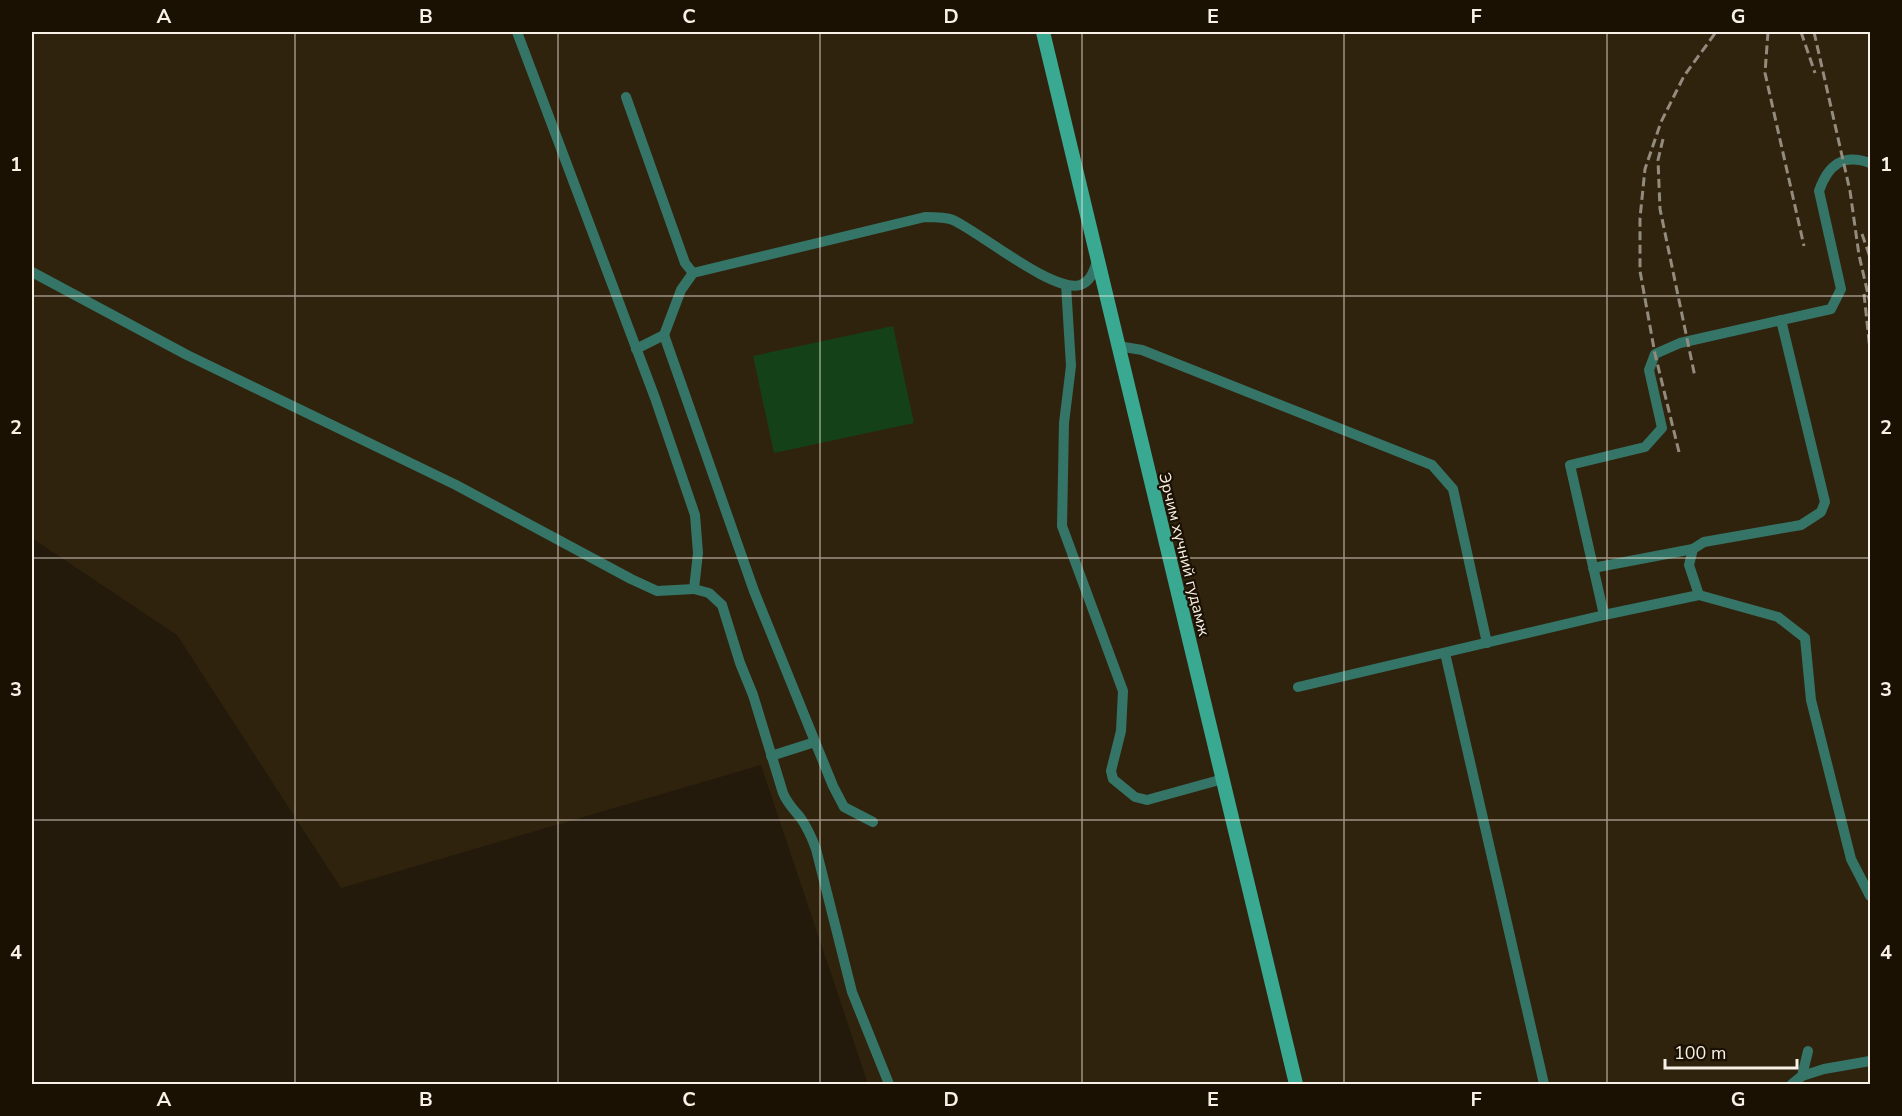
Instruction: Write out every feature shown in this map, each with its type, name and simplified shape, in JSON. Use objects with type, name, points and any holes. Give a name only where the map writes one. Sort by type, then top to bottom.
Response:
[{"type":"main road","name":"Эрчим хүчний гудамж","points":[[1043,32],[1296,1084]]},
{"type":"street","points":[[517,32],[655,398],[695,515],[698,553],[694,589]]},
{"type":"street","points":[[626,96],[685,263],[693,273]]},
{"type":"street","points":[[1604,615],[1570,465],[1645,447],[1662,428],[1649,369],[1655,354],[1680,343],[1832,309],[1841,289],[1819,191],[1824,177],[1835,165],[1843,161],[1860,160],[1870,163]]},
{"type":"street","points":[[873,822],[844,807],[838,798],[754,591],[664,335],[681,290],[693,273],[926,217],[951,219],[1040,274],[1066,285],[1078,285],[1087,281],[1098,259]]},
{"type":"street","points":[[32,272],[187,355],[456,485],[631,579],[657,591],[694,589],[709,592],[722,605],[787,803],[800,817],[816,849],[852,992],[889,1084]]},
{"type":"street","points":[[1066,285],[1071,366],[1065,423],[1062,526],[1123,692],[1121,731],[1111,771],[1113,779],[1135,797],[1147,800],[1223,779]]},
{"type":"street","points":[[1593,568],[1694,549],[1704,542],[1801,525],[1821,512],[1825,502],[1781,320]]},
{"type":"street","points":[[636,349],[664,335]]},
{"type":"street","points":[[1118,346],[1142,350],[1432,465],[1453,489],[1487,643]]},
{"type":"street","points":[[1694,549],[1689,565],[1699,595]]},
{"type":"street","points":[[1298,687],[1699,595],[1778,617],[1805,638],[1811,700],[1851,859],[1870,897]]},
{"type":"street","points":[[1445,653],[1544,1084]]},
{"type":"street","points":[[771,756],[815,742]]},
{"type":"street","points":[[1802,1076],[1808,1051]]},
{"type":"street","points":[[1792,1084],[1802,1076],[1824,1069],[1870,1061]]},
{"type":"shaded area","points":[[32,32],[1870,32],[1870,1084],[868,1084],[761,765],[341,888],[177,635],[32,538]]},
{"type":"green space","points":[[893,326],[914,423],[774,453],[753,356]]},
{"type":"railway","points":[[1679,452],[1655,354],[1640,271],[1640,218],[1645,169],[1661,122],[1684,76],[1716,32]]},
{"type":"railway","points":[[1768,32],[1765,73],[1804,246]]},
{"type":"railway","points":[[1801,32],[1815,73]]},
{"type":"railway","points":[[1814,32],[1850,191],[1859,255],[1870,303]]},
{"type":"railway","points":[[1663,139],[1658,160],[1660,209],[1695,377]]},
{"type":"railway","points":[[1862,234],[1870,257]]},
{"type":"railway","points":[[1864,294],[1870,350]]}]
